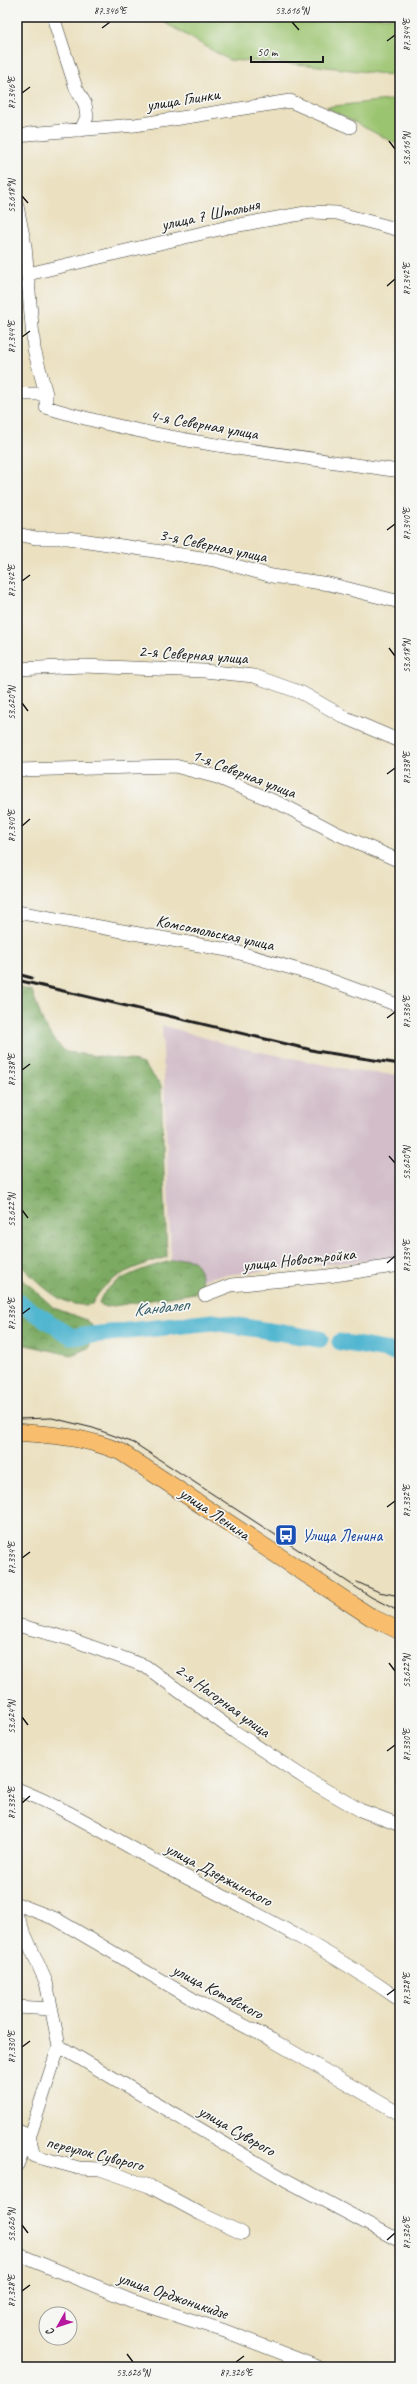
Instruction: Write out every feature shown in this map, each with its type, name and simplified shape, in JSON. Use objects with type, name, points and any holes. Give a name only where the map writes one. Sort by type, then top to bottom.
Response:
[{"type":"main road","name":"улица Ленина","points":[[17,1432],[60,1435],[94,1441],[121,1452],[372,1617],[400,1631]]},
{"type":"street","points":[[55,23],[76,88],[86,104],[87,117],[81,130]]},
{"type":"street","name":"улица Глинки","points":[[17,138],[28,134],[135,125],[290,101],[350,127]]},
{"type":"street","points":[[17,206],[28,274],[34,349],[46,394],[17,394]]},
{"type":"street","name":"улица 7 Штольня","points":[[28,274],[228,227],[311,212],[337,212],[400,230]]},
{"type":"street","name":"4-я Северная улица","points":[[46,394],[46,407],[120,428],[274,454],[400,471]]},
{"type":"street","name":"3-я Северная улица","points":[[17,534],[36,538],[68,538],[215,560],[272,576],[330,584],[400,602]]},
{"type":"street","name":"2-я Северная улица","points":[[17,669],[84,666],[204,671],[254,676],[302,693],[346,718],[400,741]]},
{"type":"street","name":"1-я Северная улица","points":[[17,770],[175,766],[217,777],[285,806],[336,833],[400,861]]},
{"type":"street","name":"Комсомольская улица","points":[[17,912],[233,951],[319,976],[400,1006]]},
{"type":"street","name":"улица Новостройка","points":[[204,1295],[231,1285],[328,1276],[400,1265]]},
{"type":"street","name":"2-я Нагорная улица","points":[[17,1625],[70,1639],[145,1666],[235,1732],[308,1780],[360,1810],[400,1825]]},
{"type":"street","name":"улица Дзержинского","points":[[17,1789],[88,1823],[272,1922],[354,1970],[400,2000]]},
{"type":"street","name":"улица Котовского","points":[[17,1904],[56,1918],[196,2001],[272,2040],[400,2114]]},
{"type":"street","points":[[17,1917],[46,1982],[59,2046],[29,2136],[17,2165]]},
{"type":"street","points":[[17,2007],[51,2009]]},
{"type":"street","name":"улица Суворого","points":[[59,2046],[286,2180],[400,2241]]},
{"type":"street","name":"переулок Суворого","points":[[17,2131],[29,2136],[34,2156],[79,2168],[100,2170],[149,2186],[201,2214],[242,2233]]},
{"type":"street","name":"улица Орджоникидзе","points":[[17,2254],[132,2301],[225,2331],[318,2367]]},
{"type":"shaded area","points":[[162,1025],[236,1047],[361,1072],[400,1075],[400,1257],[217,1276],[172,1287]]},
{"type":"green space","points":[[155,17],[400,17],[400,76],[310,65],[229,60]]},
{"type":"green space","points":[[397,99],[400,99],[400,146],[326,107]]},
{"type":"green space","points":[[17,987],[32,991],[43,1022],[53,1039],[66,1052],[130,1060],[143,1064],[161,1085],[167,1257],[134,1268],[114,1279],[98,1294],[92,1304],[81,1305],[60,1299],[41,1285],[17,1262]]},
{"type":"green space","points":[[185,1258],[195,1262],[199,1269],[203,1288],[201,1292],[107,1307],[99,1304],[103,1295],[110,1287],[120,1280],[144,1269]]},
{"type":"green space","points":[[17,1274],[54,1308],[87,1320],[93,1327],[89,1348],[71,1355],[17,1343]]},
{"type":"waterway","name":"Кандалеп","points":[[17,1301],[72,1337],[213,1322],[320,1339]]},
{"type":"waterway","name":"Кандалеп","points":[[340,1342],[396,1352],[400,1355]]},
{"type":"tram line","points":[[17,1419],[52,1418],[93,1428],[134,1443],[371,1597],[400,1612]]},
{"type":"tram line","points":[[357,1582],[379,1592],[400,1596]]},
{"type":"railway","points":[[17,974],[32,978]]},
{"type":"railway","points":[[17,980],[316,1051],[400,1064]]},
{"type":"place","name":"Улица Ленина","points":[[286,1535]]}]
